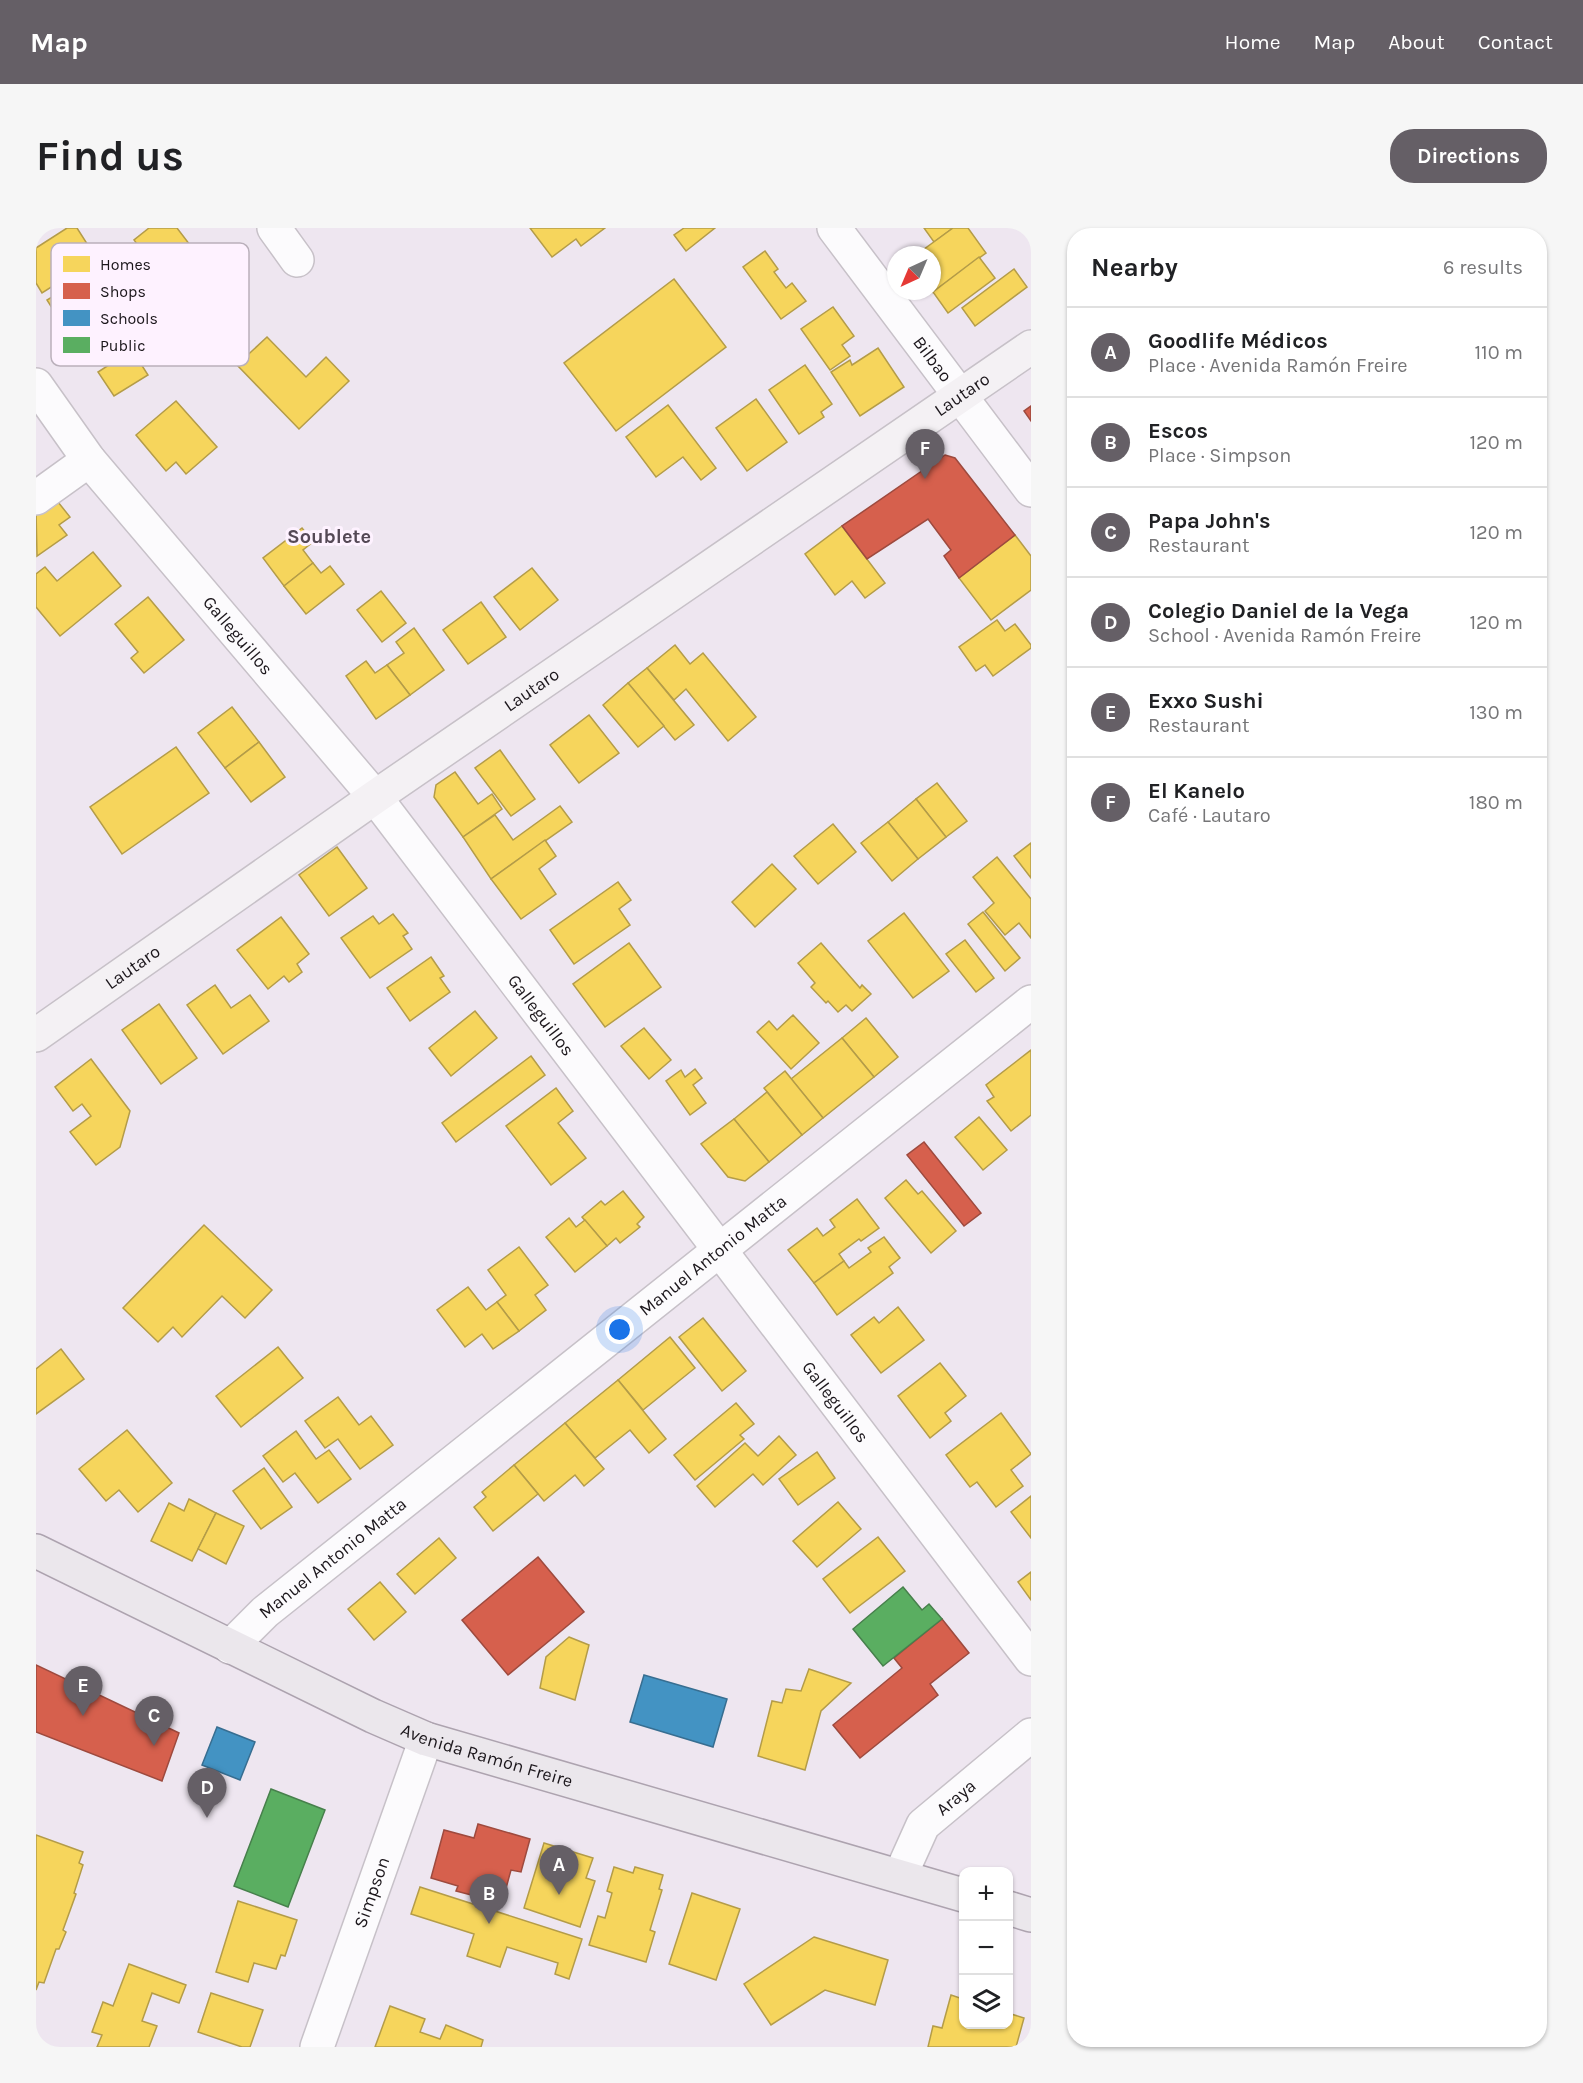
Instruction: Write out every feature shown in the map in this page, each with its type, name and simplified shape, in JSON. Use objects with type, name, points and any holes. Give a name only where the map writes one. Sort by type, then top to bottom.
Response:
[{"type":"main road","name":"Lautaro","points":[[36,1035],[375,797],[1031,347]]},
{"type":"main road","name":"Avenida Ramón Freire","points":[[36,1551],[373,1716],[426,1739],[959,1894]]},
{"type":"main road","points":[[1013,1910],[1031,1915]]},
{"type":"street","points":[[274,228],[297,260]]},
{"type":"street","name":"Bilbao","points":[[834,228],[1031,490]]},
{"type":"street","name":"Galleguillos","points":[[36,385],[89,460],[375,797],[1031,1659]]},
{"type":"street","points":[[36,498],[89,460]]},
{"type":"street","name":"Manuel Antonio Matta","points":[[230,1647],[265,1612],[1031,1002]]},
{"type":"street","name":"Araya","points":[[900,1876],[924,1825],[1031,1735]]},
{"type":"street","name":"Simpson","points":[[317,2047],[426,1739]]},
{"type":"building: Homes","points":[[67,228],[77,228],[87,243],[51,243],[51,287],[42,293],[36,283],[36,248]]},
{"type":"building: Homes","points":[[149,228],[177,228],[188,243],[136,243],[134,240]]},
{"type":"building: Homes","points":[[530,228],[605,228],[581,246],[576,239],[552,257]]},
{"type":"building: Homes","points":[[684,228],[715,228],[686,251],[674,235]]},
{"type":"building: Homes","points":[[924,228],[953,228],[934,242]]},
{"type":"building: Homes","points":[[953,228],[968,228],[986,253],[941,286],[941,246],[928,246]]},
{"type":"building: Homes","points":[[765,251],[778,269],[774,272],[786,288],[792,283],[806,301],[781,319],[743,267]]},
{"type":"building: Homes","points":[[979,257],[995,278],[948,313],[939,300],[941,300],[941,286]]},
{"type":"building: Homes","points":[[1014,269],[1027,287],[975,326],[962,308]]},
{"type":"building: Homes","points":[[674,279],[726,347],[616,431],[564,363]]},
{"type":"building: Homes","points":[[833,307],[854,336],[842,345],[850,356],[830,370],[801,329]]},
{"type":"building: Homes","points":[[267,337],[306,377],[326,357],[349,381],[299,429],[238,366],[249,366],[249,354]]},
{"type":"building: Homes","points":[[878,348],[904,387],[860,416],[831,372],[850,360],[852,365]]},
{"type":"building: Homes","points":[[805,365],[832,404],[821,412],[824,417],[799,434],[769,390]]},
{"type":"building: Homes","points":[[107,366],[142,366],[148,375],[114,396],[98,372]]},
{"type":"building: Homes","points":[[756,399],[787,442],[747,471],[716,428]]},
{"type":"building: Homes","points":[[176,401],[217,447],[186,474],[176,462],[166,471],[136,435]]},
{"type":"building: Homes","points":[[668,405],[716,468],[701,480],[683,457],[656,477],[626,437]]},
{"type":"building: Homes","points":[[54,497],[70,517],[59,525],[67,535],[37,556],[36,510]]},
{"type":"building: Homes","points":[[842,526],[885,583],[865,598],[852,581],[835,595],[805,554]]},
{"type":"building: Homes","points":[[302,528],[313,542],[303,550],[313,563],[284,586],[263,558]]},
{"type":"building: Homes","points":[[1015,535],[1031,556],[1031,590],[991,620],[959,578]]},
{"type":"building: Homes","points":[[93,552],[121,586],[60,636],[36,607],[36,574],[45,567],[57,581]]},
{"type":"building: Homes","points":[[313,563],[321,573],[330,566],[344,584],[306,614],[284,586]]},
{"type":"building: Homes","points":[[532,568],[558,600],[520,630],[494,597]]},
{"type":"building: Homes","points":[[381,591],[406,623],[382,642],[357,610]]},
{"type":"building: Homes","points":[[148,597],[184,640],[144,673],[131,658],[138,652],[115,624]]},
{"type":"building: Homes","points":[[481,602],[506,637],[468,664],[443,630]]},
{"type":"building: Homes","points":[[997,620],[1005,631],[1015,624],[1031,648],[993,676],[985,665],[976,671],[959,647]]},
{"type":"building: Homes","points":[[414,628],[444,670],[410,695],[387,665],[404,653],[396,642]]},
{"type":"building: Homes","points":[[675,645],[690,664],[703,653],[756,717],[728,741],[686,689],[674,700],[647,668]]},
{"type":"building: Homes","points":[[366,661],[375,673],[387,665],[410,695],[376,719],[346,676]]},
{"type":"building: Homes","points":[[647,668],[694,725],[675,740],[628,683]]},
{"type":"building: Homes","points":[[628,683],[664,726],[638,747],[603,705]]},
{"type":"building: Homes","points":[[232,707],[259,742],[225,768],[198,733]]},
{"type":"building: Homes","points":[[589,715],[619,753],[579,783],[550,745]]},
{"type":"building: Homes","points":[[259,742],[285,777],[251,802],[225,768]]},
{"type":"building: Homes","points":[[176,747],[209,793],[122,854],[90,807]]},
{"type":"building: Homes","points":[[500,750],[535,799],[511,816],[475,768]]},
{"type":"building: Homes","points":[[455,772],[478,804],[492,794],[502,809],[463,837],[434,797],[436,785]]},
{"type":"building: Homes","points":[[937,783],[967,821],[946,837],[916,799]]},
{"type":"building: Homes","points":[[916,799],[946,837],[918,859],[888,822]]},
{"type":"building: Homes","points":[[560,806],[572,822],[491,879],[463,837],[495,815],[513,840]]},
{"type":"building: Homes","points":[[888,822],[918,859],[892,881],[861,843]]},
{"type":"building: Homes","points":[[833,824],[856,852],[818,884],[794,856]]},
{"type":"building: Homes","points":[[545,840],[556,856],[539,869],[556,894],[521,919],[491,879]]},
{"type":"building: Homes","points":[[1031,843],[1031,878],[1014,856]]},
{"type":"building: Homes","points":[[337,847],[367,888],[329,916],[299,875]]},
{"type":"building: Homes","points":[[997,857],[1031,899],[1031,938],[1019,923],[1005,935],[985,911],[994,903],[973,877]]},
{"type":"building: Homes","points":[[772,864],[796,889],[755,927],[732,902]]},
{"type":"building: Homes","points":[[618,882],[631,900],[619,909],[630,925],[574,964],[550,930]]},
{"type":"building: Homes","points":[[983,912],[1020,958],[1005,971],[968,924]]},
{"type":"building: Homes","points":[[904,913],[949,971],[913,998],[868,941]]},
{"type":"building: Homes","points":[[393,914],[408,933],[403,936],[412,949],[370,978],[341,938],[373,916],[379,924]]},
{"type":"building: Homes","points":[[281,917],[309,954],[297,964],[302,972],[289,982],[284,976],[268,989],[237,950]]},
{"type":"building: Homes","points":[[965,940],[994,978],[976,992],[946,954]]},
{"type":"building: Homes","points":[[629,943],[661,987],[605,1027],[573,984]]},
{"type":"building: Homes","points":[[821,943],[860,988],[862,985],[871,994],[852,1011],[846,1005],[838,1012],[828,1001],[826,1003],[811,987],[815,983],[798,963]]},
{"type":"building: Homes","points":[[431,957],[444,976],[440,978],[450,992],[410,1021],[387,988]]},
{"type":"building: Homes","points":[[215,985],[231,1008],[250,995],[269,1021],[223,1054],[187,1005]]},
{"type":"building: Homes","points":[[159,1004],[197,1058],[161,1084],[122,1030]]},
{"type":"building: Homes","points":[[475,1011],[497,1038],[451,1076],[429,1048]]},
{"type":"building: Homes","points":[[793,1015],[819,1043],[791,1069],[757,1032],[769,1021],[777,1030]]},
{"type":"building: Homes","points":[[866,1018],[898,1057],[874,1077],[842,1038]]},
{"type":"building: Homes","points":[[644,1028],[671,1060],[649,1079],[621,1046]]},
{"type":"building: Homes","points":[[842,1038],[874,1077],[823,1118],[791,1079]]},
{"type":"building: Homes","points":[[1031,1050],[1031,1115],[1011,1131],[987,1101],[994,1097],[986,1085]]},
{"type":"building: Homes","points":[[531,1056],[545,1075],[456,1142],[442,1123]]},
{"type":"building: Homes","points":[[91,1059],[130,1111],[120,1147],[96,1165],[70,1132],[91,1116],[82,1104],[73,1111],[55,1087]]},
{"type":"building: Homes","points":[[695,1069],[702,1078],[693,1085],[706,1103],[690,1115],[666,1081],[681,1070],[685,1077]]},
{"type":"building: Homes","points":[[785,1071],[823,1118],[802,1135],[764,1088]]},
{"type":"building: Homes","points":[[556,1088],[573,1111],[558,1123],[586,1158],[551,1185],[506,1126]]},
{"type":"building: Homes","points":[[767,1092],[802,1135],[769,1162],[734,1119]]},
{"type":"building: Homes","points":[[979,1117],[1007,1150],[983,1170],[955,1137]]},
{"type":"building: Homes","points":[[734,1119],[769,1162],[745,1181],[728,1177],[701,1144]]},
{"type":"building: Homes","points":[[906,1180],[918,1194],[922,1191],[956,1231],[931,1253],[885,1198]]},
{"type":"building: Homes","points":[[623,1191],[644,1217],[637,1224],[640,1227],[620,1243],[616,1238],[607,1246],[582,1217],[601,1201],[605,1205]]},
{"type":"building: Homes","points":[[857,1199],[879,1228],[839,1254],[844,1261],[814,1283],[788,1250],[817,1228],[823,1236],[835,1227],[830,1220]]},
{"type":"building: Homes","points":[[569,1218],[576,1227],[585,1220],[607,1246],[575,1272],[546,1237]]},
{"type":"building: Homes","points":[[204,1225],[272,1290],[245,1318],[222,1296],[182,1337],[173,1327],[158,1342],[123,1308]]},
{"type":"building: Homes","points":[[884,1237],[900,1258],[889,1267],[893,1273],[837,1315],[814,1283],[844,1261],[849,1268],[871,1252],[868,1248]]},
{"type":"building: Homes","points":[[519,1247],[548,1285],[535,1295],[546,1310],[519,1331],[497,1302],[506,1295],[488,1270]]},
{"type":"building: Homes","points":[[468,1287],[486,1310],[497,1302],[519,1331],[493,1349],[482,1334],[465,1347],[437,1310]]},
{"type":"building: Homes","points":[[898,1307],[924,1340],[881,1373],[851,1335],[874,1317],[879,1323]]},
{"type":"building: Homes","points":[[703,1318],[746,1371],[722,1391],[679,1337]]},
{"type":"building: Homes","points":[[670,1337],[695,1368],[643,1410],[618,1380]]},
{"type":"building: Homes","points":[[278,1347],[303,1378],[241,1427],[216,1396]]},
{"type":"building: Homes","points":[[61,1349],[84,1379],[36,1414],[36,1369]]},
{"type":"building: Homes","points":[[940,1363],[966,1396],[945,1413],[951,1421],[930,1438],[898,1396]]},
{"type":"building: Homes","points":[[618,1380],[666,1439],[649,1453],[630,1430],[595,1458],[565,1423]]},
{"type":"building: Homes","points":[[338,1397],[359,1425],[371,1416],[393,1445],[360,1469],[338,1439],[325,1448],[305,1421]]},
{"type":"building: Homes","points":[[736,1403],[754,1424],[740,1435],[744,1439],[695,1480],[674,1455]]},
{"type":"building: Homes","points":[[1001,1413],[1031,1454],[1011,1470],[1023,1486],[996,1507],[977,1482],[970,1487],[946,1455]]},
{"type":"building: Homes","points":[[565,1423],[604,1469],[584,1486],[575,1475],[544,1501],[514,1465]]},
{"type":"building: Homes","points":[[127,1430],[172,1483],[138,1512],[119,1490],[106,1501],[79,1469]]},
{"type":"building: Homes","points":[[296,1431],[316,1459],[329,1450],[351,1479],[318,1503],[295,1473],[283,1482],[263,1456]]},
{"type":"building: Homes","points":[[779,1436],[796,1455],[763,1485],[753,1474],[715,1507],[697,1486],[745,1443],[758,1456]]},
{"type":"building: Homes","points":[[817,1452],[835,1478],[798,1505],[779,1479]]},
{"type":"building: Homes","points":[[514,1465],[538,1494],[493,1531],[474,1507],[486,1497],[482,1492]]},
{"type":"building: Homes","points":[[264,1468],[292,1507],[261,1529],[233,1491]]},
{"type":"building: Homes","points":[[1031,1496],[1031,1538],[1011,1512]]},
{"type":"building: Homes","points":[[189,1499],[216,1513],[192,1561],[151,1541],[169,1503],[184,1511]]},
{"type":"building: Homes","points":[[838,1502],[861,1529],[817,1567],[793,1541]]},
{"type":"building: Homes","points":[[216,1513],[244,1526],[226,1564],[198,1549]]},
{"type":"building: Homes","points":[[878,1537],[905,1571],[850,1613],[823,1579]]},
{"type":"building: Homes","points":[[439,1538],[456,1558],[415,1594],[397,1574]]},
{"type":"building: Homes","points":[[1031,1572],[1031,1600],[1018,1582]]},
{"type":"building: Homes","points":[[380,1582],[406,1612],[374,1640],[348,1609]]},
{"type":"building: Homes","points":[[569,1637],[589,1645],[575,1700],[540,1688],[546,1657]]},
{"type":"building: Homes","points":[[809,1669],[851,1683],[821,1711],[805,1770],[758,1756],[772,1701],[782,1703],[786,1689],[801,1691]]},
{"type":"building: Homes","points":[[36,1835],[83,1852],[79,1863],[83,1865],[74,1893],[76,1894],[63,1930],[66,1932],[59,1949],[56,1949],[44,1983],[39,1982],[36,1990]]},
{"type":"building: Homes","points":[[544,1843],[593,1858],[586,1878],[595,1881],[580,1927],[524,1908]]},
{"type":"building: Homes","points":[[614,1867],[633,1873],[635,1867],[663,1875],[659,1889],[662,1890],[650,1930],[655,1932],[646,1962],[589,1945],[598,1916],[605,1918],[612,1893],[607,1891]]},
{"type":"building: Homes","points":[[420,1887],[582,1939],[569,1979],[555,1974],[558,1963],[507,1947],[500,1967],[467,1956],[474,1934],[411,1914]]},
{"type":"building: Homes","points":[[692,1893],[740,1909],[716,1980],[669,1964]]},
{"type":"building: Homes","points":[[238,1901],[297,1920],[285,1956],[281,1955],[276,1969],[254,1963],[248,1982],[216,1972]]},
{"type":"building: Homes","points":[[814,1937],[888,1960],[875,2005],[825,1990],[771,2025],[744,1984]]},
{"type":"building: Homes","points":[[129,1964],[186,1985],[179,2003],[152,1993],[142,2021],[157,2026],[149,2047],[97,2047],[102,2035],[92,2032],[103,2002],[113,2006]]},
{"type":"building: Homes","points":[[211,1993],[263,2010],[250,2047],[242,2047],[198,2032]]},
{"type":"building: Homes","points":[[951,1995],[959,1998],[959,2029],[1013,2029],[1013,2015],[1024,2018],[1016,2047],[928,2047],[933,2026],[942,2028]]},
{"type":"building: Homes","points":[[390,2006],[425,2019],[420,2032],[440,2039],[446,2025],[483,2040],[481,2047],[375,2047]]},
{"type":"building: Shops","points":[[1031,406],[1031,421],[1024,411]]},
{"type":"building: Shops","points":[[945,455],[955,458],[1015,535],[959,578],[944,556],[951,550],[928,519],[867,559],[842,526]]},
{"type":"building: Shops","points":[[924,1142],[981,1213],[964,1226],[907,1155]]},
{"type":"building: Shops","points":[[538,1557],[584,1612],[508,1675],[462,1620]]},
{"type":"building: Shops","points":[[942,1619],[969,1653],[930,1684],[938,1695],[860,1758],[833,1725],[902,1668],[894,1658]]},
{"type":"building: Shops","points":[[36,1665],[179,1733],[162,1781],[36,1732]]},
{"type":"building: Shops","points":[[478,1824],[530,1839],[521,1872],[511,1870],[502,1903],[456,1891],[458,1886],[431,1878],[444,1830],[474,1838]]},
{"type":"building: Schools","points":[[644,1675],[727,1699],[713,1747],[630,1722]]},
{"type":"building: Schools","points":[[217,1727],[255,1742],[240,1780],[202,1765]]},
{"type":"building: Public","points":[[903,1587],[922,1610],[929,1604],[942,1619],[883,1666],[853,1629]]},
{"type":"building: Public","points":[[271,1789],[325,1810],[288,1907],[234,1886]]},
{"type":"place","name":"El Kanelo","points":[[925,479]]},
{"type":"place","name":"Exxo Sushi","points":[[83,1716]]},
{"type":"place","name":"Papa John's","points":[[154,1746]]},
{"type":"place","name":"Colegio Daniel de la Vega","points":[[207,1818]]},
{"type":"place","name":"Goodlife Médicos","points":[[559,1895]]},
{"type":"place","name":"Escos","points":[[489,1924]]},
{"type":"district","name":"Soublete","points":[[329,536]]}]
